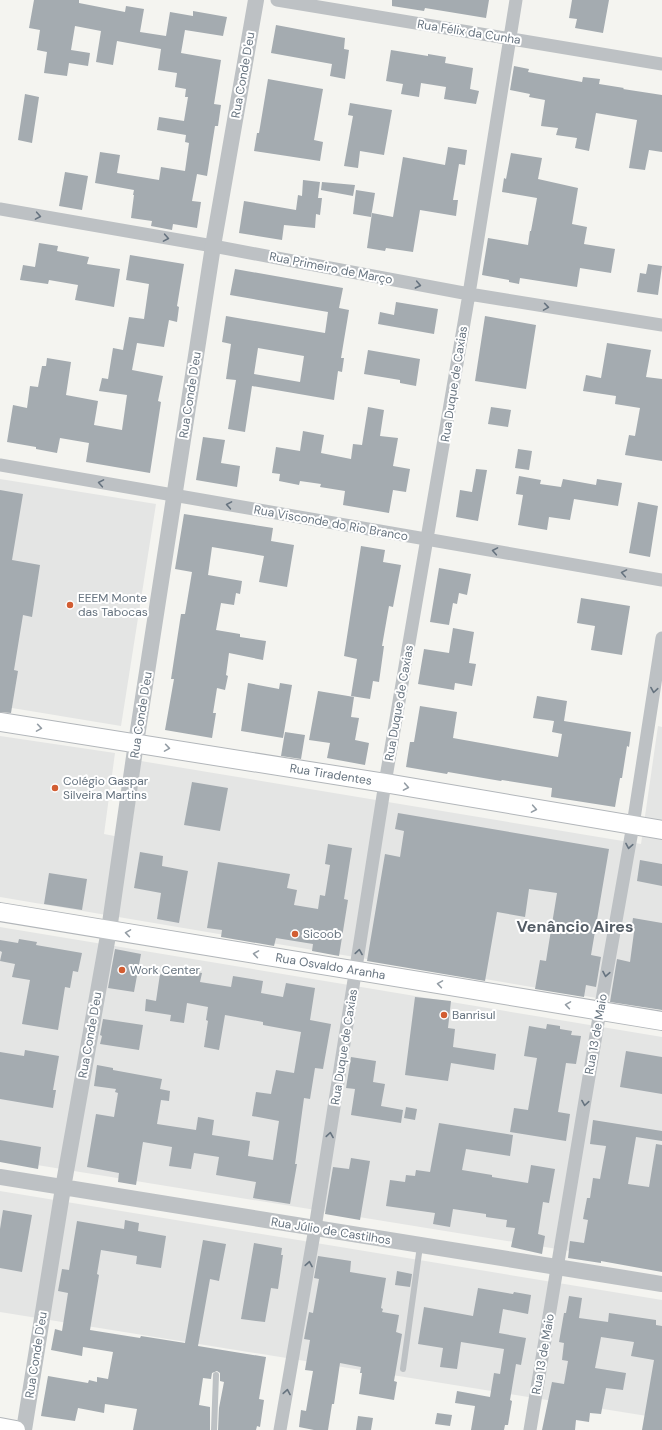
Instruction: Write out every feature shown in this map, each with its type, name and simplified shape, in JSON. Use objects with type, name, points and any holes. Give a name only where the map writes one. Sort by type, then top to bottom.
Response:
[{"type":"main road","name":"Rua Tiradentes","points":[[0,722],[385,783],[662,830]]},
{"type":"main road","name":"Rua Osvaldo Aranha","points":[[0,912],[662,1021]]},
{"type":"main road","points":[[0,1427],[16,1430]]},
{"type":"street","name":"Rua Conde D'eu","points":[[24,1430],[63,1188],[109,930],[136,743],[213,246],[256,0]]},
{"type":"street","name":"Rua Félix da Cunha","points":[[277,0],[662,64]]},
{"type":"street","name":"Rua Duque de Caxias","points":[[280,1430],[315,1228],[385,783],[469,294],[516,0]]},
{"type":"street","name":"Rua Primeiro de Março","points":[[0,209],[213,246],[469,294],[662,326]]},
{"type":"street","name":"Rua Visconde do Rio Branco","points":[[0,465],[662,580]]},
{"type":"street","name":"Rua 13 de Maio","points":[[530,1430],[600,1011],[633,825],[662,638]]},
{"type":"street","name":"Rua Júlio de Castilhos","points":[[0,1177],[662,1284]]},
{"type":"lane","points":[[403,1369],[420,1246]]},
{"type":"lane","points":[[214,1430],[216,1375]]},
{"type":"shaded area","name":"EEEM Monte das Tabocas","points":[[0,479],[156,504],[121,726],[0,706]]},
{"type":"shaded area","points":[[658,726],[662,727],[662,1009],[0,897],[0,736],[115,753],[104,834],[130,839],[141,761],[641,844]]},
{"type":"shaded area","points":[[0,927],[662,1037],[662,1266],[0,1159]]},
{"type":"shaded area","points":[[0,1191],[662,1300],[662,1430],[647,1416],[0,1312]]},
{"type":"building","points":[[34,0],[79,0],[79,3],[125,12],[126,6],[144,9],[140,32],[166,36],[170,12],[193,16],[193,11],[227,17],[223,36],[185,30],[181,53],[221,60],[214,104],[221,105],[218,126],[215,126],[207,176],[197,174],[192,201],[201,202],[197,228],[173,224],[172,230],[151,226],[152,221],[131,218],[134,190],[95,183],[100,152],[120,155],[117,173],[159,180],[161,167],[185,171],[189,143],[185,142],[186,135],[157,130],[159,117],[184,121],[188,97],[185,97],[186,89],[175,87],[177,73],[158,70],[161,49],[117,41],[113,65],[96,62],[101,31],[75,26],[71,50],[90,53],[88,66],[69,63],[67,76],[44,73],[47,52],[37,50],[40,30],[29,28]]},
{"type":"building","points":[[392,0],[489,0],[486,18],[425,8],[424,11],[392,6]]},
{"type":"building","points":[[572,0],[609,0],[603,33],[575,28],[577,19],[569,18]]},
{"type":"building","points":[[276,25],[345,38],[344,49],[349,50],[345,79],[330,76],[332,64],[271,53]]},
{"type":"building","points":[[391,50],[428,56],[428,54],[446,57],[445,63],[473,68],[470,89],[479,91],[476,104],[444,99],[446,87],[421,83],[419,97],[401,94],[403,84],[386,81]]},
{"type":"building","points":[[514,66],[529,69],[528,72],[582,82],[583,77],[600,79],[599,84],[662,95],[662,152],[649,150],[645,170],[629,168],[637,120],[596,113],[589,151],[575,148],[577,138],[556,135],[558,128],[541,126],[545,100],[529,97],[530,94],[510,90]]},
{"type":"building","points":[[268,79],[323,89],[314,140],[323,142],[320,161],[254,151],[257,133],[259,133]]},
{"type":"building","points":[[25,94],[39,97],[32,143],[18,140]]},
{"type":"building","points":[[350,103],[392,110],[384,155],[360,151],[358,168],[344,166],[353,116],[348,115]]},
{"type":"building","points":[[448,147],[467,150],[465,165],[459,164],[453,200],[458,200],[456,216],[420,210],[413,252],[386,248],[385,251],[367,248],[372,213],[393,217],[403,157],[445,165]]},
{"type":"building","points":[[511,153],[542,158],[538,179],[578,188],[572,224],[587,227],[584,244],[615,249],[611,273],[580,268],[577,287],[520,278],[519,284],[509,282],[509,280],[482,275],[488,238],[528,245],[537,198],[502,192]]},
{"type":"building","points":[[65,172],[88,176],[82,210],[59,206]]},
{"type":"building","points":[[303,180],[320,182],[318,198],[322,198],[320,215],[316,214],[315,228],[284,225],[282,240],[239,233],[244,201],[296,210],[298,195],[302,196]]},
{"type":"building","points":[[322,182],[355,185],[353,196],[321,190]]},
{"type":"building","points":[[356,190],[375,193],[371,217],[353,214]]},
{"type":"building","points":[[39,243],[58,246],[57,251],[89,257],[87,264],[120,269],[114,307],[75,300],[78,285],[49,280],[48,284],[20,280],[23,265],[35,267]]},
{"type":"building","points":[[130,255],[184,264],[177,306],[179,307],[177,322],[169,320],[164,347],[137,343],[132,370],[163,376],[158,401],[161,402],[150,473],[86,462],[89,443],[60,438],[57,453],[36,449],[36,447],[7,442],[13,405],[27,408],[30,386],[38,387],[42,366],[46,366],[47,358],[71,362],[66,395],[98,401],[94,425],[122,430],[127,395],[99,391],[102,378],[108,379],[113,348],[123,350],[129,317],[144,319],[149,284],[126,280]]},
{"type":"building","points":[[648,264],[662,266],[658,295],[637,292],[640,273],[646,274]]},
{"type":"building","points":[[235,269],[343,288],[339,308],[349,310],[341,358],[344,358],[342,372],[338,371],[334,400],[252,386],[245,432],[228,429],[236,380],[226,379],[231,344],[222,342],[226,316],[325,333],[328,312],[230,295]],"holes":[[[258,348],[304,356],[300,382],[254,374]]]},
{"type":"building","points":[[396,302],[438,309],[434,334],[378,324],[380,312],[394,315]]},
{"type":"building","points":[[485,316],[536,325],[526,389],[475,381]]},
{"type":"building","points":[[607,343],[651,350],[646,377],[662,379],[662,461],[625,455],[629,435],[635,436],[640,408],[615,404],[616,396],[583,391],[586,375],[601,378]]},
{"type":"building","points":[[368,350],[420,359],[416,386],[400,383],[400,380],[364,374]]},
{"type":"building","points":[[368,407],[384,410],[380,436],[398,438],[393,466],[410,469],[406,492],[393,490],[389,513],[343,505],[345,491],[320,487],[321,484],[300,481],[299,485],[279,481],[280,474],[272,473],[276,447],[300,451],[303,431],[324,435],[321,453],[351,459],[353,444],[362,445]]},
{"type":"building","points":[[491,407],[511,410],[508,427],[488,424]]},
{"type":"building","points":[[203,437],[225,440],[221,463],[240,466],[237,487],[196,480]]},
{"type":"building","points":[[518,449],[532,451],[529,470],[515,468]]},
{"type":"building","points":[[476,469],[487,470],[478,521],[456,517],[460,490],[472,492]]},
{"type":"building","points":[[519,476],[541,480],[540,484],[561,487],[563,479],[596,485],[597,479],[622,483],[618,506],[574,499],[570,520],[549,517],[547,530],[518,525],[523,495],[516,494]]},
{"type":"building","points":[[0,490],[23,494],[12,560],[40,565],[32,617],[23,615],[14,670],[18,671],[11,713],[0,712]]},
{"type":"building","points":[[638,502],[658,506],[650,557],[629,553]]},
{"type":"building","points":[[184,514],[273,528],[271,541],[294,545],[287,587],[259,582],[264,556],[212,547],[208,575],[242,581],[240,594],[236,593],[234,605],[221,603],[216,630],[240,634],[240,637],[266,641],[263,660],[229,653],[226,675],[228,676],[225,690],[217,688],[213,713],[216,713],[212,738],[165,730],[174,679],[171,679],[181,614],[185,614],[192,572],[175,569]]},
{"type":"building","points":[[361,546],[385,550],[383,562],[401,565],[393,607],[389,606],[382,646],[384,646],[379,682],[373,681],[370,699],[351,696],[357,659],[344,656]]},
{"type":"building","points":[[439,568],[471,574],[467,595],[459,593],[457,604],[453,603],[449,625],[430,622]]},
{"type":"building","points":[[581,598],[630,606],[622,655],[591,650],[595,626],[577,623]]},
{"type":"building","points":[[453,628],[474,632],[469,663],[476,664],[472,686],[455,683],[454,690],[418,684],[424,649],[449,653]]},
{"type":"building","points":[[248,683],[279,689],[280,683],[292,685],[283,738],[241,731]]},
{"type":"building","points":[[318,691],[354,697],[351,717],[359,718],[355,740],[369,743],[365,765],[327,758],[330,743],[309,740]]},
{"type":"building","points":[[537,696],[567,701],[564,721],[631,732],[615,807],[551,797],[552,788],[406,767],[410,742],[414,742],[420,706],[457,712],[453,738],[558,757],[562,734],[552,732],[554,721],[533,718]]},
{"type":"building","points":[[285,732],[305,735],[301,759],[281,756]]},
{"type":"building","points":[[192,782],[228,788],[220,831],[184,825]]},
{"type":"building","points":[[398,813],[609,849],[591,955],[601,957],[596,987],[586,985],[584,997],[535,989],[540,960],[546,961],[557,893],[529,889],[525,917],[497,912],[485,981],[367,961],[385,854],[400,857],[404,831],[395,829]]},
{"type":"building","points":[[328,844],[352,848],[344,899],[348,900],[339,956],[312,951],[313,944],[276,938],[274,946],[221,937],[222,930],[207,928],[218,862],[290,874],[287,888],[297,890],[294,905],[318,909],[320,895],[325,896],[330,865],[325,864]]},
{"type":"building","points":[[140,852],[163,856],[162,866],[188,871],[179,923],[157,919],[161,893],[134,888]]},
{"type":"building","points":[[640,860],[662,864],[662,886],[637,881]]},
{"type":"building","points":[[49,873],[87,879],[82,910],[44,904]]},
{"type":"building","points":[[633,918],[662,923],[662,1010],[610,1002],[617,959],[630,962],[634,932],[631,932]]},
{"type":"building","points":[[19,939],[37,942],[36,945],[82,953],[78,972],[73,971],[70,988],[65,987],[58,1030],[22,1024],[30,980],[12,977],[15,964],[0,961],[2,952],[0,951],[0,940],[18,943]]},
{"type":"building","name":"Work Center","points":[[115,949],[141,954],[134,992],[108,988]]},
{"type":"building","points":[[174,969],[202,973],[200,982],[231,987],[233,976],[263,981],[261,993],[283,997],[286,983],[315,988],[310,1020],[331,1024],[323,1069],[315,1068],[310,1099],[304,1098],[295,1164],[297,1164],[290,1204],[253,1198],[256,1182],[216,1175],[219,1157],[194,1153],[191,1169],[169,1166],[172,1147],[143,1142],[136,1185],[118,1182],[119,1173],[87,1167],[96,1114],[114,1117],[118,1093],[115,1092],[116,1089],[94,1086],[97,1065],[113,1068],[113,1070],[162,1079],[160,1089],[170,1091],[169,1101],[161,1100],[157,1124],[196,1130],[198,1117],[214,1120],[212,1135],[250,1141],[248,1156],[273,1160],[279,1121],[252,1116],[256,1092],[271,1094],[276,1070],[294,1073],[301,1032],[263,1025],[263,1022],[225,1015],[219,1050],[204,1047],[208,1021],[206,1020],[208,1007],[187,1003],[184,1023],[170,1021],[171,1015],[145,1011],[146,999],[156,1001],[160,974],[173,976]]},
{"type":"building","points":[[415,997],[451,1001],[448,1028],[455,1029],[453,1047],[496,1054],[494,1070],[451,1063],[448,1081],[405,1075]]},
{"type":"building","points":[[103,1019],[143,1025],[139,1050],[100,1044]]},
{"type":"building","points":[[547,1024],[560,1026],[560,1029],[572,1031],[571,1035],[581,1036],[576,1064],[566,1063],[558,1112],[570,1114],[566,1141],[510,1132],[514,1108],[528,1110],[537,1058],[524,1056],[529,1026],[546,1029]]},
{"type":"building","points":[[25,1050],[59,1056],[53,1090],[56,1090],[53,1108],[0,1099],[0,1052],[24,1056]]},
{"type":"building","points":[[626,1051],[662,1057],[662,1094],[620,1087]]},
{"type":"building","points":[[351,1057],[376,1061],[373,1082],[385,1084],[381,1106],[403,1110],[401,1123],[351,1115],[355,1089],[346,1088]]},
{"type":"building","points":[[406,1107],[417,1109],[415,1120],[404,1118]]},
{"type":"building","points":[[593,1120],[662,1131],[662,1141],[636,1137],[628,1184],[649,1187],[656,1144],[662,1145],[662,1272],[601,1261],[601,1263],[568,1258],[570,1241],[584,1243],[588,1220],[583,1219],[587,1198],[590,1198],[593,1178],[600,1179],[606,1146],[590,1144]]},
{"type":"building","points":[[439,1123],[513,1135],[510,1156],[466,1149],[462,1170],[528,1183],[531,1165],[555,1169],[549,1203],[543,1202],[538,1234],[545,1236],[542,1254],[511,1247],[515,1228],[506,1227],[507,1220],[486,1217],[486,1214],[453,1209],[450,1227],[433,1224],[435,1213],[386,1206],[390,1180],[405,1182],[406,1175],[415,1176],[416,1170],[430,1172]]},
{"type":"building","points":[[0,1140],[41,1147],[38,1169],[0,1162]]},
{"type":"building","points":[[351,1158],[370,1161],[360,1220],[325,1214],[333,1167],[349,1169]]},
{"type":"building","points":[[3,1210],[32,1215],[22,1272],[0,1268],[0,1229]]},
{"type":"building","points":[[125,1220],[139,1223],[138,1231],[166,1236],[161,1268],[136,1264],[137,1256],[101,1250],[97,1274],[99,1275],[90,1330],[185,1343],[203,1240],[226,1244],[219,1281],[210,1279],[198,1346],[266,1357],[259,1399],[264,1400],[260,1427],[257,1426],[256,1430],[218,1430],[219,1408],[224,1382],[220,1381],[220,1373],[217,1371],[212,1373],[211,1379],[203,1378],[199,1405],[210,1407],[210,1430],[133,1430],[137,1409],[105,1404],[104,1413],[78,1408],[75,1421],[41,1416],[48,1376],[88,1383],[89,1380],[97,1382],[97,1377],[108,1379],[113,1352],[83,1347],[82,1356],[51,1350],[55,1329],[62,1331],[68,1293],[58,1291],[62,1269],[69,1270],[77,1221],[124,1229]]},
{"type":"building","points":[[254,1243],[282,1248],[281,1255],[283,1255],[278,1289],[271,1288],[265,1322],[241,1319]]},
{"type":"building","points":[[318,1256],[351,1261],[350,1272],[386,1278],[381,1308],[383,1309],[382,1312],[399,1315],[396,1332],[402,1334],[394,1381],[397,1382],[394,1400],[359,1394],[362,1373],[360,1373],[361,1367],[340,1363],[334,1404],[332,1404],[328,1430],[314,1430],[299,1427],[301,1410],[306,1411],[313,1371],[305,1370],[310,1340],[304,1339],[309,1312],[313,1313],[319,1279],[314,1278]]},
{"type":"building","points":[[397,1271],[412,1274],[410,1287],[395,1285]]},
{"type":"building","points":[[478,1288],[513,1294],[514,1292],[531,1295],[528,1314],[503,1309],[499,1333],[526,1338],[521,1365],[516,1364],[510,1400],[512,1401],[508,1425],[505,1425],[504,1430],[471,1430],[475,1406],[455,1403],[457,1391],[490,1397],[494,1373],[500,1374],[504,1349],[461,1342],[457,1369],[440,1367],[443,1348],[418,1344],[424,1307],[473,1316]]},
{"type":"building","points":[[569,1296],[582,1298],[579,1318],[608,1322],[609,1313],[656,1320],[656,1325],[662,1326],[662,1430],[642,1430],[654,1360],[631,1356],[634,1342],[601,1337],[595,1368],[626,1373],[623,1390],[606,1388],[601,1414],[590,1413],[589,1422],[576,1420],[575,1430],[542,1430],[552,1382],[564,1384],[568,1361],[562,1360],[564,1343],[559,1342],[564,1313],[566,1313]]},
{"type":"building","points":[[437,1413],[452,1415],[450,1426],[435,1424]]},
{"type":"building","points":[[358,1416],[373,1418],[371,1430],[356,1430]]},
{"type":"place","name":"EEEM Monte das Tabocas","points":[[70,605]]},
{"type":"place","name":"Colégio Gaspar Silveira Martins","points":[[55,788]]},
{"type":"place","name":"Sicoob","points":[[295,934]]},
{"type":"place","name":"Work Center","points":[[122,970]]},
{"type":"place","name":"Banrisul","points":[[444,1015]]},
{"type":"district","name":"Venâncio Aires","points":[[575,926]]}]
